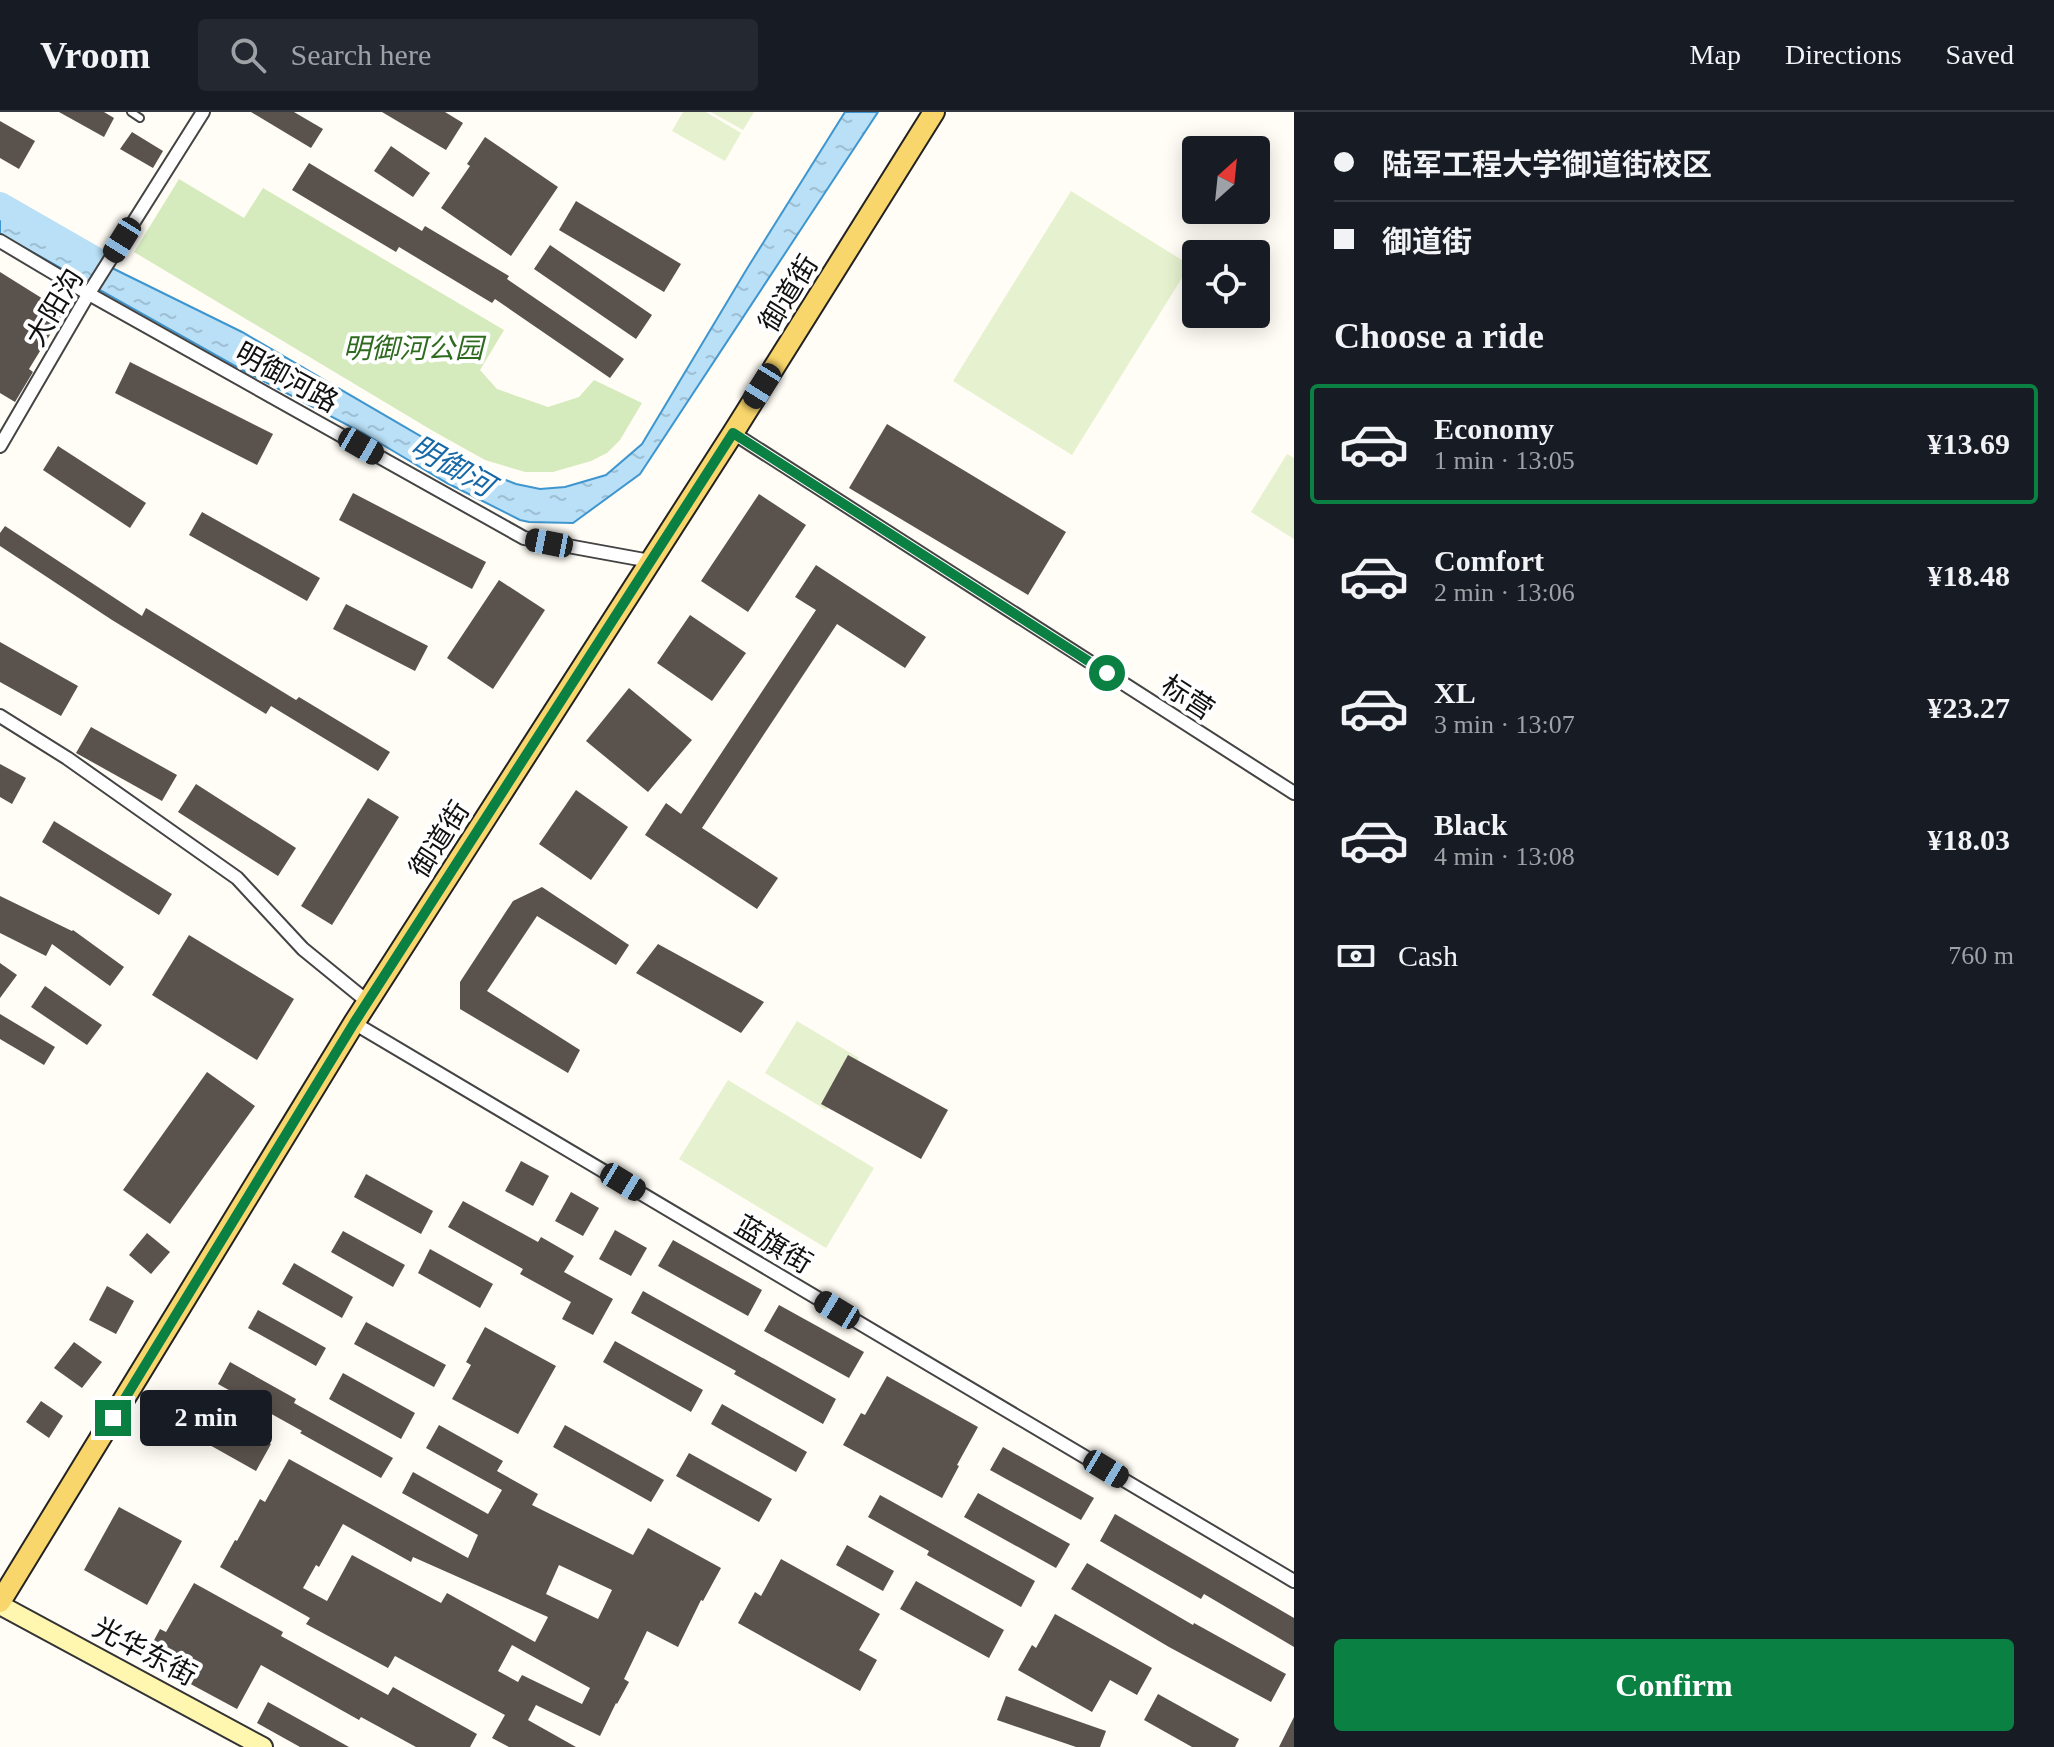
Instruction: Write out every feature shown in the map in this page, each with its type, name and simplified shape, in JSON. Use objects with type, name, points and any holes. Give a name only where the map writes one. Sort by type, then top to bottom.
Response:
[{"type":"main road","name":"御道街","points":[[0,1604],[354,1023],[733,433],[934,112]]},
{"type":"street","name":"大阳沟","points":[[0,446],[89,293],[203,112]]},
{"type":"street","name":"明御河路","points":[[0,241],[524,538],[650,561]]},
{"type":"street","name":"标营","points":[[733,433],[1294,793]]},
{"type":"street","points":[[0,716],[67,758],[237,878],[303,949],[368,1002]]},
{"type":"street","name":"蓝旗街","points":[[354,1023],[1294,1581]]},
{"type":"street","name":"光华东街","points":[[0,1604],[263,1747]]},
{"type":"lane","points":[[131,112],[140,118]]},
{"type":"green space","points":[[683,112],[706,112],[741,133],[725,161],[672,131]]},
{"type":"green space","points":[[711,112],[754,112],[743,130]]},
{"type":"green space","name":"明御河公园","points":[[179,179],[244,218],[263,188],[504,330],[480,370],[497,389],[548,407],[579,397],[594,380],[642,403],[620,440],[607,453],[591,461],[553,472],[525,472],[485,460],[134,252]]},
{"type":"green space","points":[[1071,191],[1182,260],[1182,278],[1072,455],[953,381]]},
{"type":"green space","points":[[1287,454],[1294,458],[1294,539],[1251,512]]},
{"type":"green space","points":[[797,1021],[859,1058],[826,1110],[765,1073]]},
{"type":"green space","points":[[728,1080],[874,1168],[826,1248],[679,1159]]},
{"type":"water","name":"明御河","points":[[845,112],[878,112],[640,474],[573,523],[520,520],[447,483],[363,433],[248,373],[0,234],[0,207],[106,265],[242,332],[448,452],[498,477],[540,489],[565,487],[606,475],[642,444]]},
{"type":"building","points":[[59,112],[104,112],[114,118],[104,137]]},
{"type":"building","points":[[251,112],[294,112],[323,129],[311,148]]},
{"type":"building","points":[[382,112],[445,112],[463,123],[446,150]]},
{"type":"building","points":[[0,121],[35,141],[19,169],[0,158]]},
{"type":"building","points":[[132,132],[163,151],[153,168],[120,149]]},
{"type":"building","points":[[485,137],[558,187],[511,256],[441,208],[470,166],[467,164]]},
{"type":"building","points":[[391,146],[430,173],[413,197],[374,171]]},
{"type":"building","points":[[309,163],[422,231],[425,226],[509,276],[507,279],[624,359],[610,378],[495,299],[492,303],[399,247],[396,252],[292,190]]},
{"type":"building","points":[[576,201],[681,264],[664,292],[559,230]]},
{"type":"building","points":[[550,245],[652,315],[636,339],[534,269]]},
{"type":"building","points":[[0,272],[64,312],[29,369],[33,372],[15,402],[0,393]]},
{"type":"building","points":[[130,362],[273,434],[257,465],[115,393]]},
{"type":"building","points":[[887,424],[1066,532],[1028,595],[849,488]]},
{"type":"building","points":[[58,446],[146,503],[130,528],[43,470]]},
{"type":"building","points":[[353,493],[486,562],[472,589],[339,520]]},
{"type":"building","points":[[759,494],[806,525],[748,612],[701,581]]},
{"type":"building","points":[[202,512],[320,578],[307,601],[189,535]]},
{"type":"building","points":[[5,526],[142,616],[146,608],[296,700],[299,697],[390,752],[378,771],[271,706],[266,714],[112,620],[0,546],[0,533]]},
{"type":"building","points":[[816,565],[926,637],[905,668],[837,624],[702,828],[778,878],[757,909],[645,835],[666,803],[681,814],[816,610],[795,597]]},
{"type":"building","points":[[499,580],[545,610],[493,689],[447,658]]},
{"type":"building","points":[[346,604],[428,646],[415,671],[333,629]]},
{"type":"building","points":[[690,615],[746,653],[712,701],[657,663]]},
{"type":"building","points":[[0,642],[78,686],[61,716],[0,682]]},
{"type":"building","points":[[629,688],[692,740],[648,792],[586,741]]},
{"type":"building","points":[[91,727],[177,775],[162,801],[76,753]]},
{"type":"building","points":[[0,764],[26,778],[12,804],[0,797]]},
{"type":"building","points":[[196,784],[296,848],[278,876],[178,812]]},
{"type":"building","points":[[576,790],[628,827],[591,880],[539,844]]},
{"type":"building","points":[[368,798],[399,817],[332,925],[301,906]]},
{"type":"building","points":[[54,821],[172,894],[159,915],[42,842]]},
{"type":"building","points":[[542,887],[629,945],[616,965],[537,916],[487,991],[580,1050],[568,1073],[460,1009],[460,982],[513,901]]},
{"type":"building","points":[[0,896],[73,930],[124,967],[110,986],[52,944],[46,956],[0,933]]},
{"type":"building","points":[[189,935],[294,999],[257,1060],[152,995]]},
{"type":"building","points":[[658,944],[764,1002],[741,1033],[636,973]]},
{"type":"building","points":[[0,963],[17,975],[0,998]]},
{"type":"building","points":[[45,986],[102,1025],[87,1045],[31,1007]]},
{"type":"building","points":[[0,1014],[55,1047],[44,1065],[0,1039]]},
{"type":"building","points":[[848,1055],[948,1110],[921,1159],[821,1104]]},
{"type":"building","points":[[207,1072],[255,1106],[170,1224],[123,1190]]},
{"type":"building","points":[[521,1161],[549,1176],[533,1206],[505,1191]]},
{"type":"building","points":[[366,1174],[433,1211],[421,1234],[354,1197]]},
{"type":"building","points":[[571,1192],[599,1208],[583,1236],[555,1221]]},
{"type":"building","points":[[463,1201],[538,1242],[541,1237],[574,1256],[564,1272],[613,1299],[593,1335],[562,1319],[571,1302],[520,1274],[523,1269],[448,1227]]},
{"type":"building","points":[[615,1230],[647,1248],[631,1276],[599,1259]]},
{"type":"building","points":[[343,1231],[405,1265],[393,1287],[331,1252]]},
{"type":"building","points":[[147,1233],[170,1252],[151,1274],[129,1255]]},
{"type":"building","points":[[673,1240],[762,1290],[748,1316],[658,1266]]},
{"type":"building","points":[[430,1249],[493,1284],[480,1308],[418,1273]]},
{"type":"building","points":[[294,1263],[353,1297],[342,1318],[282,1284]]},
{"type":"building","points":[[107,1286],[134,1301],[116,1334],[89,1320]]},
{"type":"building","points":[[643,1291],[836,1399],[823,1424],[631,1313]]},
{"type":"building","points":[[779,1305],[864,1352],[849,1378],[764,1331]]},
{"type":"building","points":[[258,1310],[326,1348],[316,1366],[248,1328]]},
{"type":"building","points":[[366,1322],[446,1365],[434,1387],[354,1344]]},
{"type":"building","points":[[485,1327],[556,1366],[518,1434],[452,1399],[471,1365],[466,1362]]},
{"type":"building","points":[[615,1341],[703,1390],[691,1412],[603,1362]]},
{"type":"building","points":[[74,1342],[102,1362],[82,1388],[54,1368]]},
{"type":"building","points":[[230,1362],[296,1399],[294,1403],[393,1458],[381,1478],[218,1384]]},
{"type":"building","points":[[343,1373],[415,1413],[401,1439],[329,1399]]},
{"type":"building","points":[[887,1376],[978,1427],[942,1498],[843,1445],[861,1413],[865,1415]]},
{"type":"building","points":[[41,1401],[63,1416],[49,1438],[26,1422]]},
{"type":"building","points":[[197,1403],[271,1444],[256,1471],[183,1430]]},
{"type":"building","points":[[722,1404],[807,1452],[796,1472],[711,1424]]},
{"type":"building","points":[[439,1425],[503,1461],[497,1471],[538,1494],[532,1505],[633,1555],[648,1528],[721,1568],[678,1647],[647,1631],[624,1679],[629,1682],[600,1736],[536,1705],[528,1720],[576,1747],[509,1747],[492,1738],[505,1715],[395,1656],[388,1668],[306,1624],[310,1618],[220,1567],[260,1499],[265,1502],[289,1459],[468,1558],[478,1535],[402,1493],[413,1472],[488,1514],[502,1490],[426,1448]],"holes":[[[343,1524],[411,1562],[413,1557],[548,1617],[535,1642],[447,1593],[441,1603],[352,1555],[327,1601],[303,1588],[316,1565],[319,1567]],[[559,1565],[612,1590],[598,1619],[546,1594]],[[512,1645],[590,1688],[582,1704],[522,1675],[518,1682],[498,1671]]]},
{"type":"building","points":[[565,1425],[664,1480],[651,1502],[553,1447]]},
{"type":"building","points":[[1003,1447],[1094,1498],[1081,1520],[990,1470]]},
{"type":"building","points":[[689,1453],[772,1499],[759,1522],[676,1476]]},
{"type":"building","points":[[978,1493],[1070,1544],[1056,1568],[964,1517]]},
{"type":"building","points":[[880,1495],[1035,1581],[1021,1607],[927,1555],[929,1551],[868,1517]]},
{"type":"building","points":[[119,1507],[182,1541],[147,1605],[84,1570]]},
{"type":"building","points":[[1115,1514],[1294,1618],[1294,1647],[1204,1594],[1201,1599],[1100,1541]]},
{"type":"building","points":[[847,1545],[894,1571],[883,1591],[836,1565]]},
{"type":"building","points":[[781,1559],[880,1614],[859,1650],[877,1660],[860,1691],[738,1623],[755,1592],[761,1596]]},
{"type":"building","points":[[1087,1563],[1193,1625],[1286,1674],[1271,1702],[1071,1589]]},
{"type":"building","points":[[916,1581],[1004,1630],[989,1658],[900,1609]]},
{"type":"building","points":[[194,1583],[283,1632],[281,1636],[388,1695],[393,1687],[477,1734],[470,1747],[416,1747],[361,1717],[359,1720],[261,1665],[237,1709],[144,1659],[160,1629],[166,1632]]},
{"type":"building","points":[[1055,1614],[1152,1668],[1137,1695],[1110,1680],[1092,1712],[1018,1670],[1032,1645],[1036,1648]]},
{"type":"building","points":[[1158,1694],[1239,1739],[1235,1747],[1192,1747],[1144,1720]]},
{"type":"building","points":[[1006,1696],[1106,1731],[1100,1747],[1076,1747],[997,1720]]},
{"type":"building","points":[[268,1702],[349,1747],[300,1747],[257,1723]]},
{"type":"building","points":[[1294,1717],[1294,1747],[1279,1747]]},
{"type":"waterway","name":"明御河","points":[[0,205],[101,263]]},
{"type":"route","points":[[113,1418],[354,1023],[733,433],[1107,673]]}]
